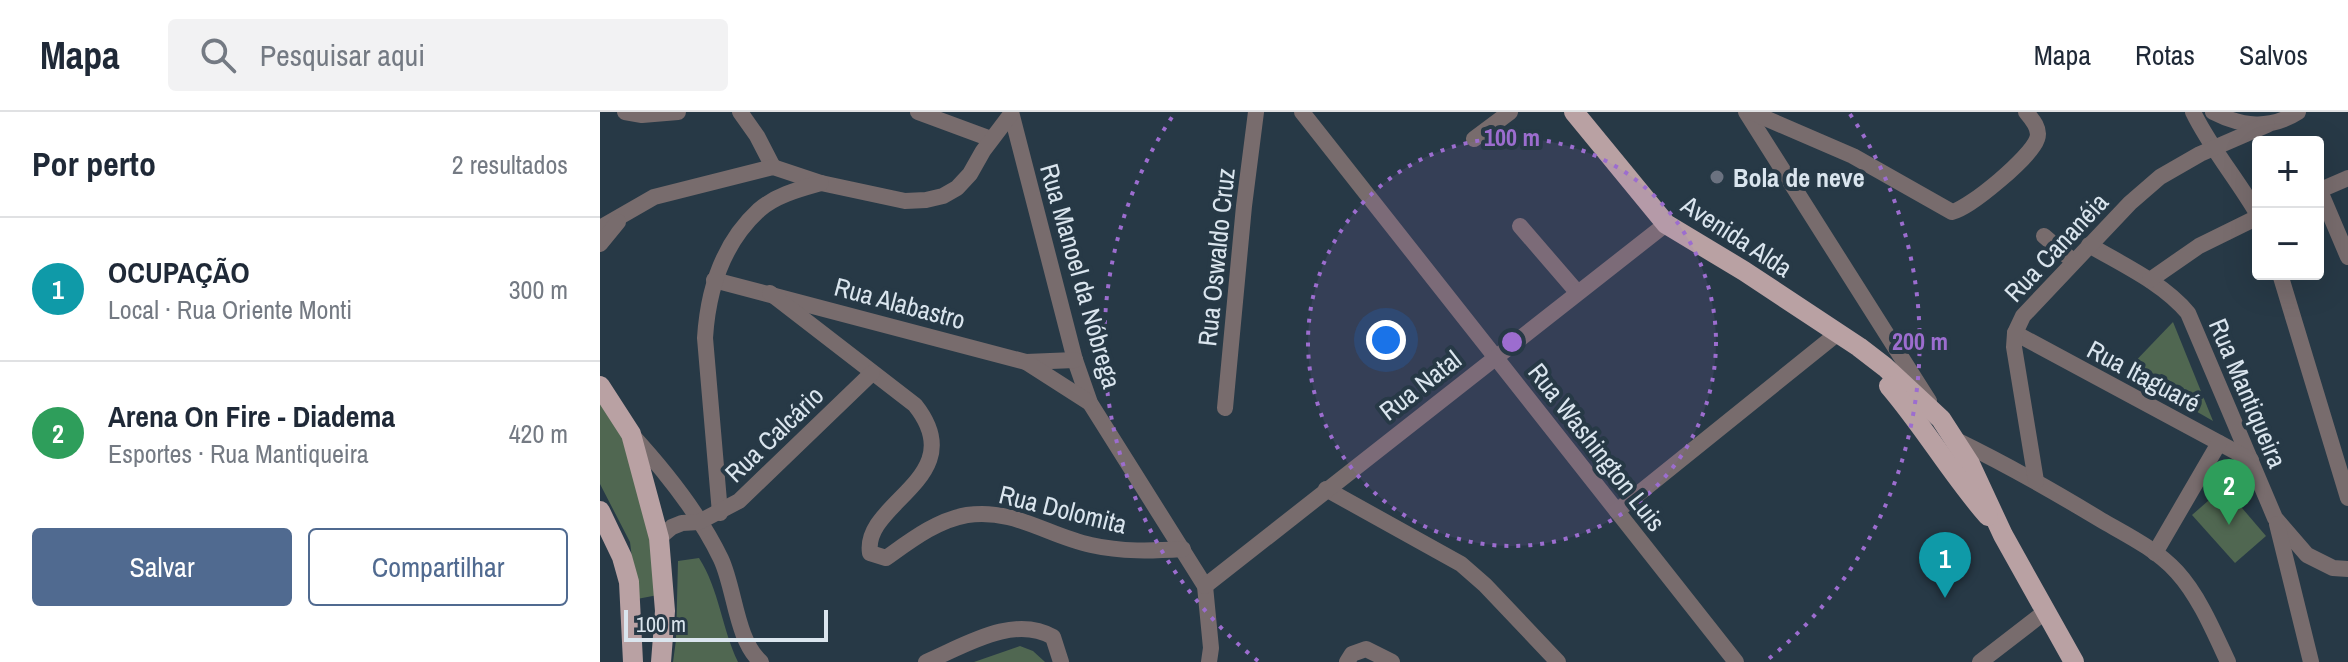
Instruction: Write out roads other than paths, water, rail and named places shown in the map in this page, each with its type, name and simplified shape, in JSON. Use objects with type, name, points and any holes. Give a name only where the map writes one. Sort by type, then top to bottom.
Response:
[{"type":"main road","name":"Avenida Alda","points":[[1574,112],[1666,224],[1859,347],[1941,419],[1956,440],[2003,535],[2074,662]]},
{"type":"main road","name":"Avenida Alda","points":[[1859,347],[1915,415],[1972,498],[2003,535]]},
{"type":"main road","points":[[601,385],[631,434],[659,538],[665,611],[661,662]]},
{"type":"main road","points":[[1915,415],[1956,440]]},
{"type":"main road","points":[[600,511],[622,557],[629,582],[633,662]]},
{"type":"street","points":[[625,112],[642,115],[678,112]]},
{"type":"street","points":[[740,112],[773,167]]},
{"type":"street","points":[[918,112],[991,139]]},
{"type":"street","name":"Rua Oswaldo Cruz","points":[[1225,408],[1256,112]]},
{"type":"street","name":"Rua Washington Luis","points":[[1302,112],[1736,662]]},
{"type":"street","points":[[1474,139],[1510,112]]},
{"type":"street","points":[[1749,112],[1853,156],[1911,186],[1946,210],[1960,210],[1995,185],[2032,148],[2037,140],[2037,129],[2026,112]]},
{"type":"street","points":[[1749,112],[1941,419]]},
{"type":"street","points":[[2193,112],[2254,208]]},
{"type":"street","points":[[2213,112],[2246,124],[2267,125]]},
{"type":"street","name":"Rua Cananéia","points":[[2036,481],[2014,347],[2015,333],[2028,309],[2130,203],[2160,177],[2214,148],[2298,112]]},
{"type":"street","points":[[600,228],[669,192],[773,167],[821,183],[905,201],[935,198],[957,188],[970,174],[1011,113]]},
{"type":"street","name":"Rua Manoel da Nóbrega","points":[[1011,113],[1075,360],[1090,403],[1205,586],[1211,648],[1209,662]]},
{"type":"street","points":[[2324,189],[2348,178]]},
{"type":"street","points":[[720,513],[705,338],[714,280],[722,257],[760,209],[787,193],[821,183]]},
{"type":"street","points":[[2324,202],[2348,257]]},
{"type":"street","points":[[600,244],[621,217]]},
{"type":"street","points":[[2150,280],[2199,246],[2252,219]]},
{"type":"street","name":"Rua Natal","points":[[1205,586],[1666,224]]},
{"type":"street","points":[[1520,226],[1577,292]]},
{"type":"street","points":[[2044,236],[2073,261]]},
{"type":"street","name":"Rua Mantiqueira","points":[[2089,245],[2150,280],[2179,302],[2188,313],[2275,518],[2307,555],[2333,568],[2348,569]]},
{"type":"street","name":"Rua Alabastro","points":[[714,280],[1026,362],[1075,360]]},
{"type":"street","points":[[2282,280],[2344,470],[2348,498]]},
{"type":"street","name":"Rua Dolomita","points":[[770,293],[915,405],[926,418],[931,440],[923,475],[879,521],[870,537],[869,548],[873,555],[886,558],[933,527],[965,515],[993,514],[1024,519],[1090,545],[1127,551],[1183,549]]},
{"type":"street","points":[[1617,511],[1838,333]]},
{"type":"street","name":"Rua Itaguaré","points":[[2015,333],[2251,460]]},
{"type":"street","points":[[1026,362],[1090,403]]},
{"type":"street","name":"Rua Calcário","points":[[659,538],[682,523],[699,522],[739,501],[872,373]]},
{"type":"street","points":[[631,434],[685,500],[723,564],[746,640],[761,662]]},
{"type":"street","points":[[1956,440],[2036,481],[2155,553],[2178,573],[2189,589],[2228,662]]},
{"type":"street","points":[[2155,553],[2219,443]]},
{"type":"street","points":[[1326,489],[1461,564],[1558,662]]},
{"type":"street","points":[[2275,518],[2311,662]]},
{"type":"street","points":[[1980,662],[2046,611]]},
{"type":"street","points":[[926,662],[1004,630],[1024,627],[1039,629],[1053,637],[1061,662]]},
{"type":"street","points":[[1347,662],[1352,654],[1366,649],[1392,662]]},
{"type":"place","name":"Bola de neve","points":[[1717,177]]},
{"type":"place","name":"Arena On Fire - Diadema","points":[[2229,525]]},
{"type":"place","name":"OCUPAÇÃO","points":[[1945,598]]}]
